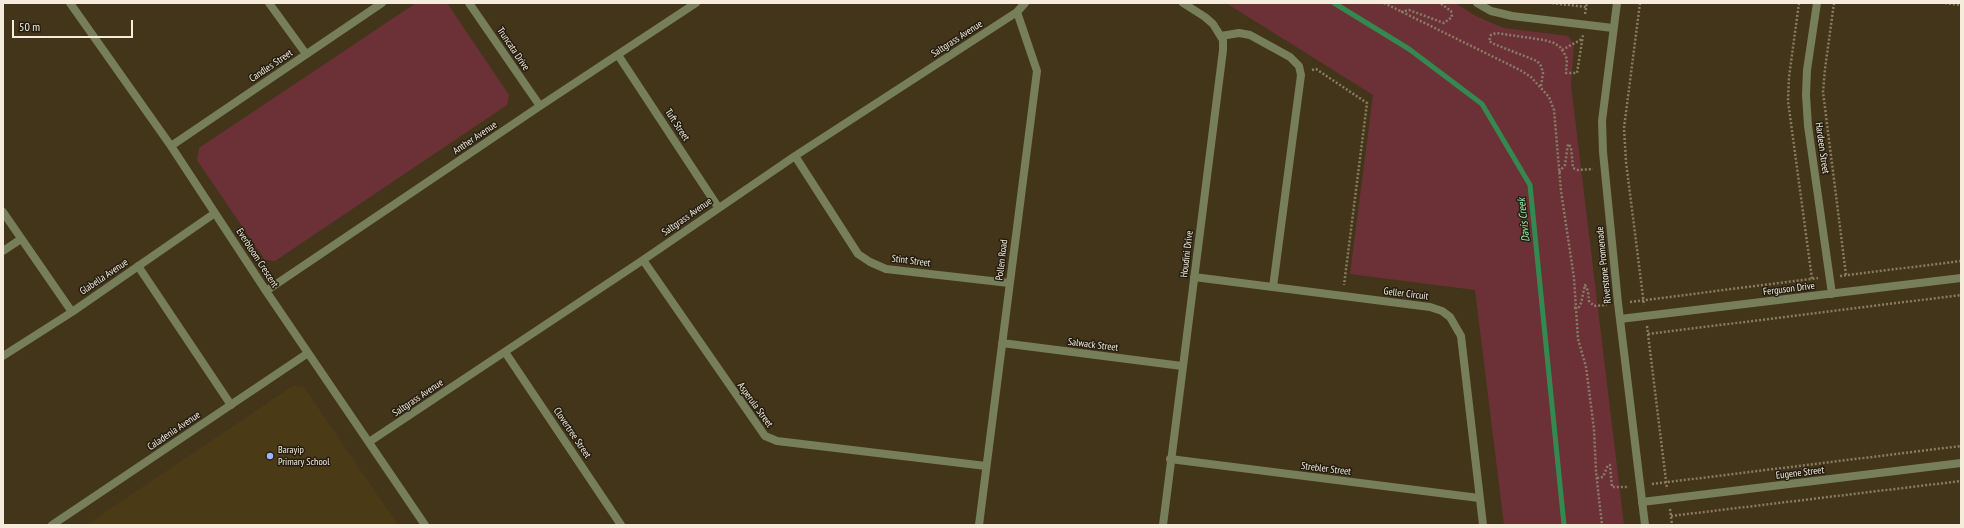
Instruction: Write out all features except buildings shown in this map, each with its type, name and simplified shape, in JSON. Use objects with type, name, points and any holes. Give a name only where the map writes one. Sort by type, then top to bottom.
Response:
[{"type":"street","name":"Everbloom Crescent","points":[[70,3],[171,146],[266,291],[425,525]]},
{"type":"street","points":[[269,3],[306,54]]},
{"type":"street","name":"Candles Street","points":[[171,146],[382,3]]},
{"type":"street","name":"Truncata Drive","points":[[469,3],[540,106]]},
{"type":"street","points":[[1018,12],[1025,3]]},
{"type":"street","points":[[1183,3],[1205,17],[1221,36],[1239,33],[1250,35],[1290,56],[1299,66],[1301,75],[1273,287]]},
{"type":"street","points":[[1477,3],[1491,11],[1512,16],[1613,28]]},
{"type":"street","name":"Riverstone Promenade","points":[[1617,3],[1602,121],[1604,168],[1618,303],[1645,525]]},
{"type":"street","name":"Hardeen Street","points":[[1817,3],[1807,70],[1806,95],[1808,126],[1832,294]]},
{"type":"street","name":"Anther Avenue","points":[[266,291],[693,4]]},
{"type":"street","name":"Saltgrass Avenue","points":[[369,442],[643,260],[718,207],[1018,12]]},
{"type":"street","name":"Pollen Road","points":[[979,525],[1037,71],[1018,12]]},
{"type":"street","name":"Houdini Drive","points":[[1163,525],[1170,459],[1223,50],[1221,36]]},
{"type":"street","name":"Tuft Street","points":[[618,55],[718,207]]},
{"type":"street","name":"Stint Street","points":[[795,156],[858,254],[870,262],[886,269],[1009,283]]},
{"type":"street","points":[[3,212],[72,312]]},
{"type":"street","name":"Glabella Avenue","points":[[3,356],[72,312],[215,213]]},
{"type":"street","points":[[3,251],[22,239]]},
{"type":"street","name":"Asperula Street","points":[[643,260],[765,436],[777,441],[986,466]]},
{"type":"street","points":[[138,266],[231,405]]},
{"type":"street","name":"Geller Circuit","points":[[1194,277],[1430,307],[1442,311],[1450,317],[1461,336],[1483,525]]},
{"type":"street","name":"Ferguson Drive","points":[[1620,319],[1961,278]]},
{"type":"street","name":"Salwack Street","points":[[1002,343],[1182,366]]},
{"type":"street","name":"Clovertree Street","points":[[505,352],[621,525]]},
{"type":"street","name":"Caladenia Avenue","points":[[52,525],[308,353]]},
{"type":"street","name":"Strebler Street","points":[[1170,459],[1480,498]]},
{"type":"street","name":"Eugene Street","points":[[1642,502],[1961,463]]},
{"type":"path","points":[[1384,3],[1520,70],[1541,86],[1549,98],[1554,110],[1559,172],[1574,278],[1574,308],[1578,339],[1586,367],[1594,428],[1602,525]]},
{"type":"path","points":[[1401,12],[1403,10],[1408,10],[1444,23],[1452,17],[1451,11],[1440,3]]},
{"type":"path","points":[[1552,3],[1586,7],[1586,3]]},
{"type":"path","points":[[1640,3],[1624,128],[1626,162],[1672,525]]},
{"type":"path","points":[[1834,3],[1823,92],[1846,275]]},
{"type":"path","points":[[1945,3],[1961,5]]},
{"type":"path","points":[[1541,86],[1543,73],[1541,66],[1537,61],[1489,41],[1490,35],[1496,33],[1544,40],[1554,43],[1562,50],[1567,59],[1566,73],[1577,73],[1582,38],[1562,50]]},
{"type":"path","points":[[1301,75],[1316,69],[1367,103],[1343,296]]},
{"type":"path","points":[[1559,172],[1565,165],[1568,144],[1571,147],[1573,168],[1578,170],[1604,168]]},
{"type":"path","points":[[1574,308],[1579,307],[1581,304],[1585,285],[1588,287],[1589,301],[1594,306],[1961,261]]},
{"type":"path","points":[[1648,334],[1961,296]]},
{"type":"path","points":[[1597,478],[1605,475],[1608,465],[1611,469],[1612,487],[1622,488],[1961,446]]},
{"type":"path","points":[[1671,516],[1961,481]]},
{"type":"shaded area","points":[[416,3],[447,3],[509,95],[507,105],[275,261],[265,260],[197,160],[199,148]]},
{"type":"shaded area","points":[[1226,3],[1455,3],[1476,16],[1504,28],[1568,36],[1574,44],[1571,85],[1624,525],[1504,525],[1475,290],[1350,274],[1373,95]]},
{"type":"shaded area","name":"Barayip Primary School","points":[[294,385],[304,387],[398,525],[86,525]]},
{"type":"waterway","name":"Davis Creek","points":[[1334,3],[1409,49],[1482,104],[1530,185],[1564,525]]},
{"type":"place","name":"Barayip Primary School","points":[[270,456]]}]
